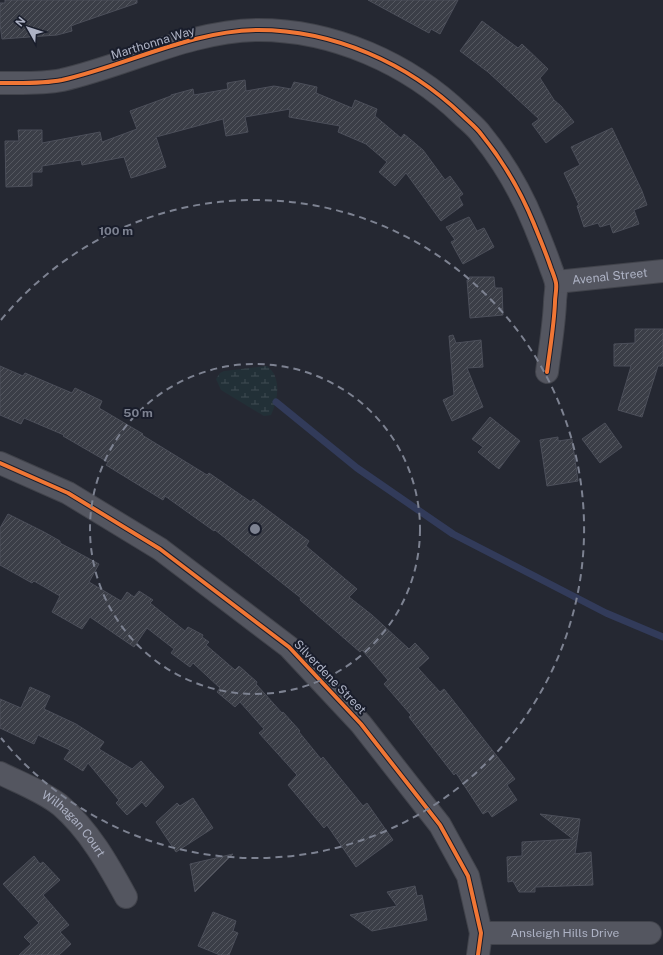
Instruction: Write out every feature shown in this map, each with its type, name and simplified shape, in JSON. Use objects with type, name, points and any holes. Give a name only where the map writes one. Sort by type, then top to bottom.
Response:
[{"type":"street","name":"Marthonna Way","points":[[0,83],[28,83],[60,80],[96,71],[185,42],[222,34],[258,30],[296,33],[334,41],[380,58],[414,77],[448,101],[480,133],[504,165],[526,206],[556,282],[554,326],[547,372]]},
{"type":"street","name":"Avenal Street","points":[[556,282],[663,271]]},
{"type":"street","name":"Silverdene Street","points":[[0,463],[68,493],[160,549],[290,647],[361,724],[440,824],[468,876],[481,934],[478,955]]},
{"type":"street","name":"Wilhagan Court","points":[[0,773],[44,795],[60,806],[79,824],[104,856],[126,897]]},
{"type":"street","name":"Ansleigh Hills Drive","points":[[481,934],[650,932]]},
{"type":"green space","points":[[267,366],[272,371],[277,382],[277,396],[271,415],[264,416],[221,390],[216,379],[220,373],[224,371]]},
{"type":"building","points":[[5,0],[137,0],[137,3],[71,26],[72,31],[57,35],[2,39],[0,3],[5,3]]},
{"type":"building","points":[[368,0],[458,0],[440,34],[431,29],[429,33]]},
{"type":"building","points":[[482,21],[518,48],[522,44],[548,69],[540,78],[554,100],[574,122],[546,143],[532,124],[539,119],[488,72],[460,51]]},
{"type":"building","points":[[245,80],[246,91],[274,86],[291,89],[294,82],[317,87],[316,93],[352,108],[355,100],[377,109],[375,116],[401,138],[404,134],[423,150],[445,180],[450,176],[463,194],[459,197],[463,205],[441,221],[406,173],[395,186],[379,172],[387,162],[366,144],[338,132],[340,126],[289,117],[290,109],[245,117],[248,132],[226,136],[223,119],[156,137],[166,167],[131,178],[124,157],[82,165],[81,160],[42,166],[42,172],[32,172],[32,186],[6,187],[5,141],[19,141],[18,130],[42,130],[42,143],[100,132],[102,142],[137,129],[130,111],[171,95],[193,89],[194,95],[228,89],[227,83]]},
{"type":"building","points":[[612,128],[642,191],[647,205],[634,210],[639,224],[613,233],[610,224],[600,227],[598,223],[584,227],[577,206],[579,205],[564,173],[580,165],[571,147]]},
{"type":"building","points":[[469,217],[477,231],[484,228],[494,247],[463,264],[451,242],[455,240],[446,227]]},
{"type":"building","points":[[469,277],[494,277],[495,288],[502,288],[503,315],[470,318],[467,280],[471,280]]},
{"type":"building","points":[[635,329],[663,329],[663,366],[658,366],[642,417],[618,410],[631,366],[614,366],[614,344],[635,343]]},
{"type":"building","points":[[453,335],[456,343],[481,340],[483,367],[467,368],[483,407],[452,421],[443,400],[454,395],[449,336]]},
{"type":"building","points":[[0,366],[23,376],[25,373],[72,393],[75,388],[102,401],[99,408],[207,475],[209,473],[251,502],[253,499],[309,541],[306,546],[357,589],[349,597],[372,615],[409,649],[415,643],[429,658],[418,668],[440,692],[444,689],[515,779],[507,785],[517,800],[492,817],[488,811],[483,814],[456,773],[454,775],[409,717],[411,715],[384,684],[388,680],[362,650],[360,652],[300,600],[301,598],[215,530],[214,531],[165,496],[163,500],[106,465],[108,462],[63,436],[64,435],[24,418],[21,424],[0,415]]},
{"type":"building","points":[[490,417],[520,441],[499,469],[478,452],[483,447],[472,439]]},
{"type":"building","points":[[605,423],[622,447],[600,463],[582,439]]},
{"type":"building","points":[[558,437],[558,441],[572,439],[578,481],[547,486],[540,440]]},
{"type":"building","points":[[8,514],[44,532],[60,541],[60,543],[99,564],[89,582],[121,601],[127,592],[134,597],[139,591],[153,600],[150,603],[185,631],[188,627],[203,635],[202,637],[209,642],[206,645],[235,670],[239,666],[257,682],[256,684],[300,731],[299,732],[321,759],[323,757],[363,806],[367,803],[393,840],[356,867],[327,825],[324,828],[288,785],[297,775],[259,733],[264,729],[240,702],[235,707],[217,692],[220,688],[193,663],[190,667],[171,653],[174,649],[147,628],[134,647],[90,617],[82,629],[52,612],[60,596],[34,581],[32,583],[0,565],[0,528]]},
{"type":"building","points":[[30,687],[50,696],[44,709],[76,724],[104,742],[99,749],[132,769],[141,761],[164,787],[146,807],[142,802],[127,815],[116,803],[119,800],[88,763],[83,771],[64,759],[70,750],[38,735],[34,744],[0,728],[0,699],[21,708]]},
{"type":"building","points":[[193,798],[213,828],[176,852],[156,822],[177,803],[180,806]]},
{"type":"building","points":[[540,814],[580,819],[575,854],[591,852],[593,885],[535,887],[535,892],[519,892],[513,881],[508,882],[507,857],[522,856],[522,842],[573,839]]},
{"type":"building","points":[[233,854],[195,892],[190,864]]},
{"type":"building","points":[[34,856],[40,864],[43,862],[60,880],[43,895],[69,925],[60,932],[71,944],[59,955],[19,955],[31,944],[24,937],[39,923],[3,884]]},
{"type":"building","points":[[415,886],[417,896],[422,895],[427,920],[372,931],[350,915],[397,906],[387,892]]},
{"type":"building","points":[[213,912],[236,921],[233,931],[238,933],[229,955],[220,955],[198,946]]},
{"type":"waterway","points":[[276,402],[357,468],[453,534],[606,613],[663,637]]},
{"type":"cycle path","points":[[0,83],[39,83],[62,80],[87,74],[183,42],[232,32],[258,30],[314,36],[341,43],[368,53],[393,65],[441,96],[477,129],[504,166],[523,200],[543,246],[556,283],[554,320],[547,372]]},
{"type":"cycle path","points":[[0,463],[68,493],[160,549],[289,647],[361,724],[440,825],[468,876],[481,933],[478,955]]}]
